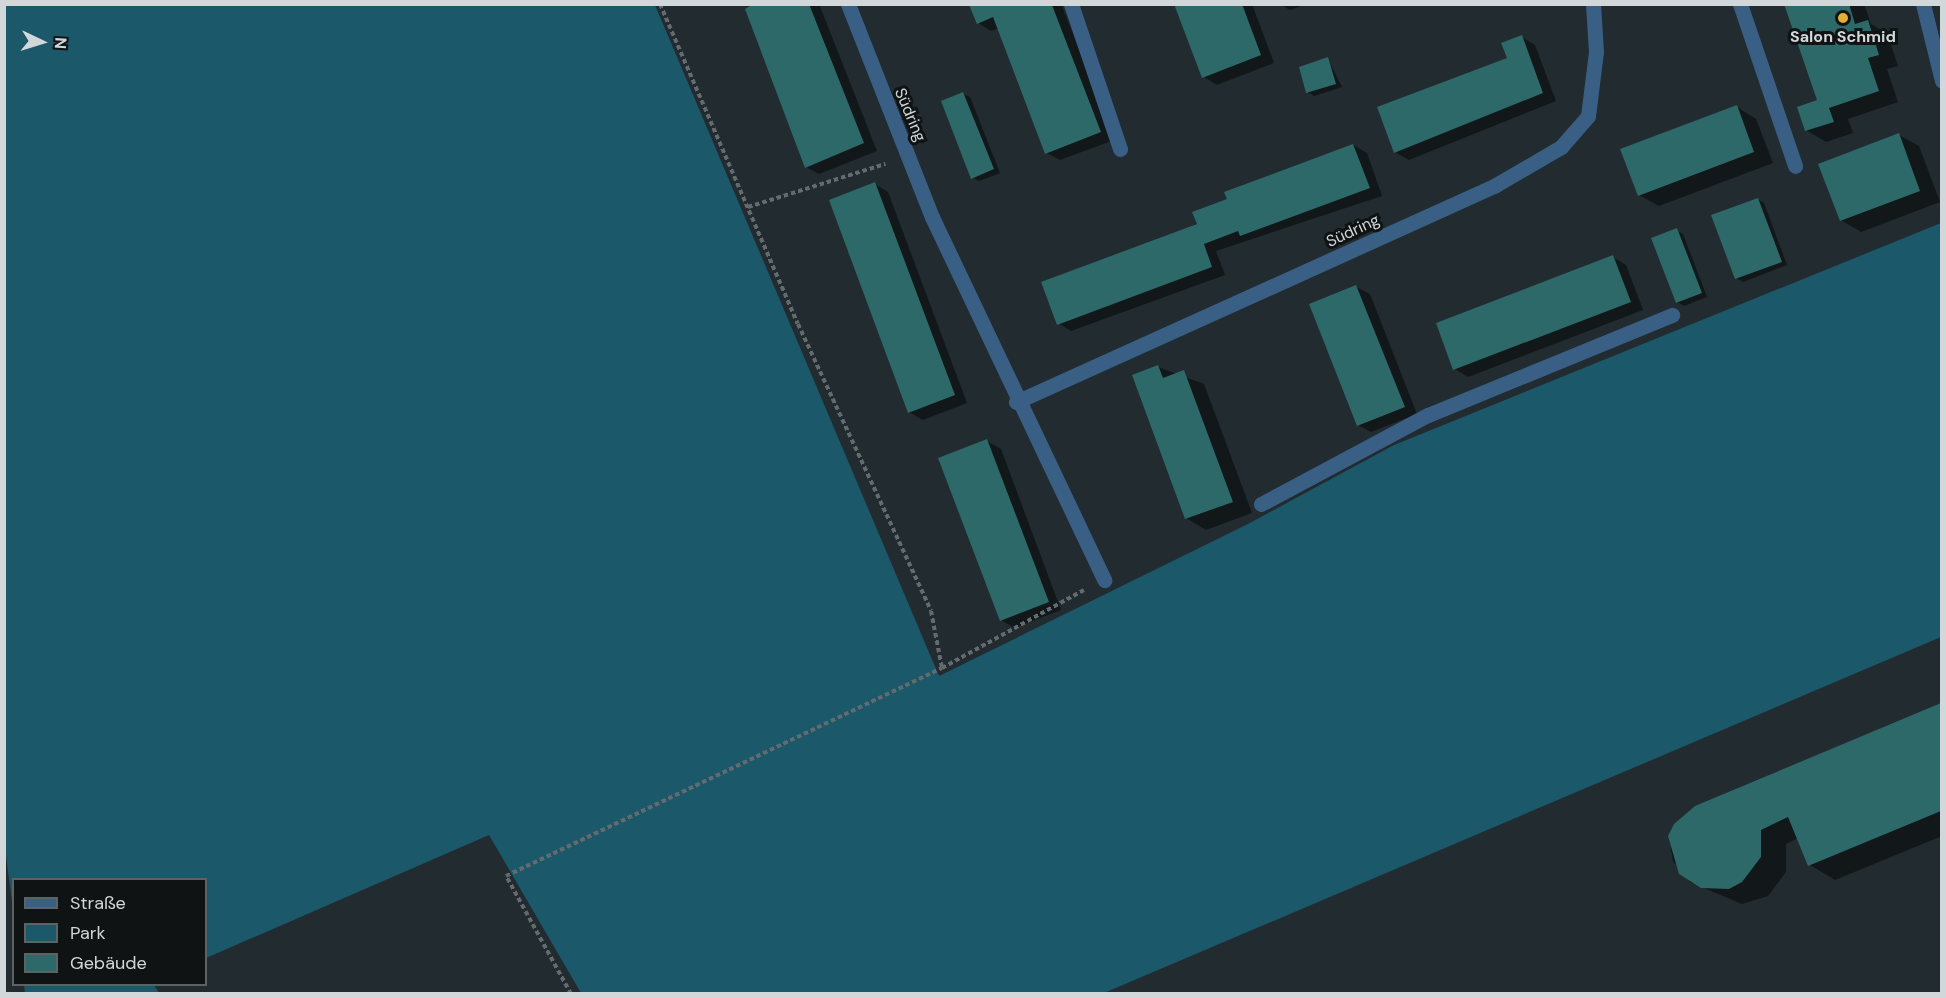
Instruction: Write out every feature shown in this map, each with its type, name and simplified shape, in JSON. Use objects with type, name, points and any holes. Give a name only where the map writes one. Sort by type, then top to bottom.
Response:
[{"type":"street","name":"Südring","points":[[848,4],[908,155],[1016,402],[1104,580]]},
{"type":"street","points":[[1071,4],[1120,149]]},
{"type":"street","name":"Südring","points":[[1016,402],[1494,186],[1561,147],[1588,116],[1596,52],[1593,4]]},
{"type":"street","points":[[1740,4],[1795,166]]},
{"type":"street","points":[[1925,5],[1941,81]]},
{"type":"street","points":[[1261,504],[1428,415],[1672,315]]},
{"type":"path","points":[[660,4],[748,207],[931,612],[942,668]]},
{"type":"path","points":[[748,207],[908,155]]},
{"type":"path","points":[[571,993],[506,876],[942,668],[1104,580]]},
{"type":"green space","points":[[4,5],[655,5],[939,676],[1248,524],[1394,445],[1941,223],[1941,637],[1104,993],[581,993],[489,835],[207,958],[207,878],[12,878],[12,901],[4,841]]},
{"type":"green space","points":[[24,986],[155,986],[159,993],[25,993]]},
{"type":"building","points":[[753,4],[809,4],[864,143],[805,168],[745,9]]},
{"type":"building","points":[[1174,4],[1242,4],[1261,55],[1202,78]]},
{"type":"building","points":[[1784,4],[1849,4],[1855,24],[1868,20],[1879,55],[1868,58],[1879,91],[1829,108],[1834,122],[1805,131],[1797,107],[1817,100]]},
{"type":"building","points":[[969,5],[1052,5],[1101,132],[1045,154],[993,17],[977,24]]},
{"type":"building","points":[[1522,35],[1543,93],[1394,153],[1377,107],[1507,58],[1501,43]]},
{"type":"building","points":[[1328,57],[1336,84],[1306,93],[1299,67]]},
{"type":"building","points":[[963,92],[994,169],[971,179],[941,101]]},
{"type":"building","points":[[1737,105],[1754,152],[1638,196],[1620,149]]},
{"type":"building","points":[[1899,133],[1920,191],[1840,221],[1818,164]]},
{"type":"building","points":[[1353,144],[1370,188],[1240,236],[1238,231],[1204,244],[1212,267],[1057,325],[1041,282],[1197,224],[1192,212],[1227,199],[1224,192]]},
{"type":"building","points":[[875,182],[955,395],[908,413],[829,200]]},
{"type":"building","points":[[1758,198],[1782,262],[1735,279],[1711,215]]},
{"type":"building","points":[[1677,228],[1702,293],[1676,303],[1651,238]]},
{"type":"building","points":[[1613,255],[1631,302],[1453,370],[1436,323]]},
{"type":"building","points":[[1356,285],[1405,407],[1357,426],[1309,304]]},
{"type":"building","points":[[1158,365],[1163,378],[1184,370],[1233,502],[1185,519],[1132,375]]},
{"type":"building","points":[[987,439],[1049,602],[1000,621],[938,458]]},
{"type":"building","points":[[1941,703],[1941,811],[1808,866],[1788,817],[1761,830],[1761,857],[1742,882],[1729,889],[1701,888],[1679,874],[1668,836],[1674,824],[1695,806]]},
{"type":"place","name":"Salon Schmid","points":[[1843,18]]}]
